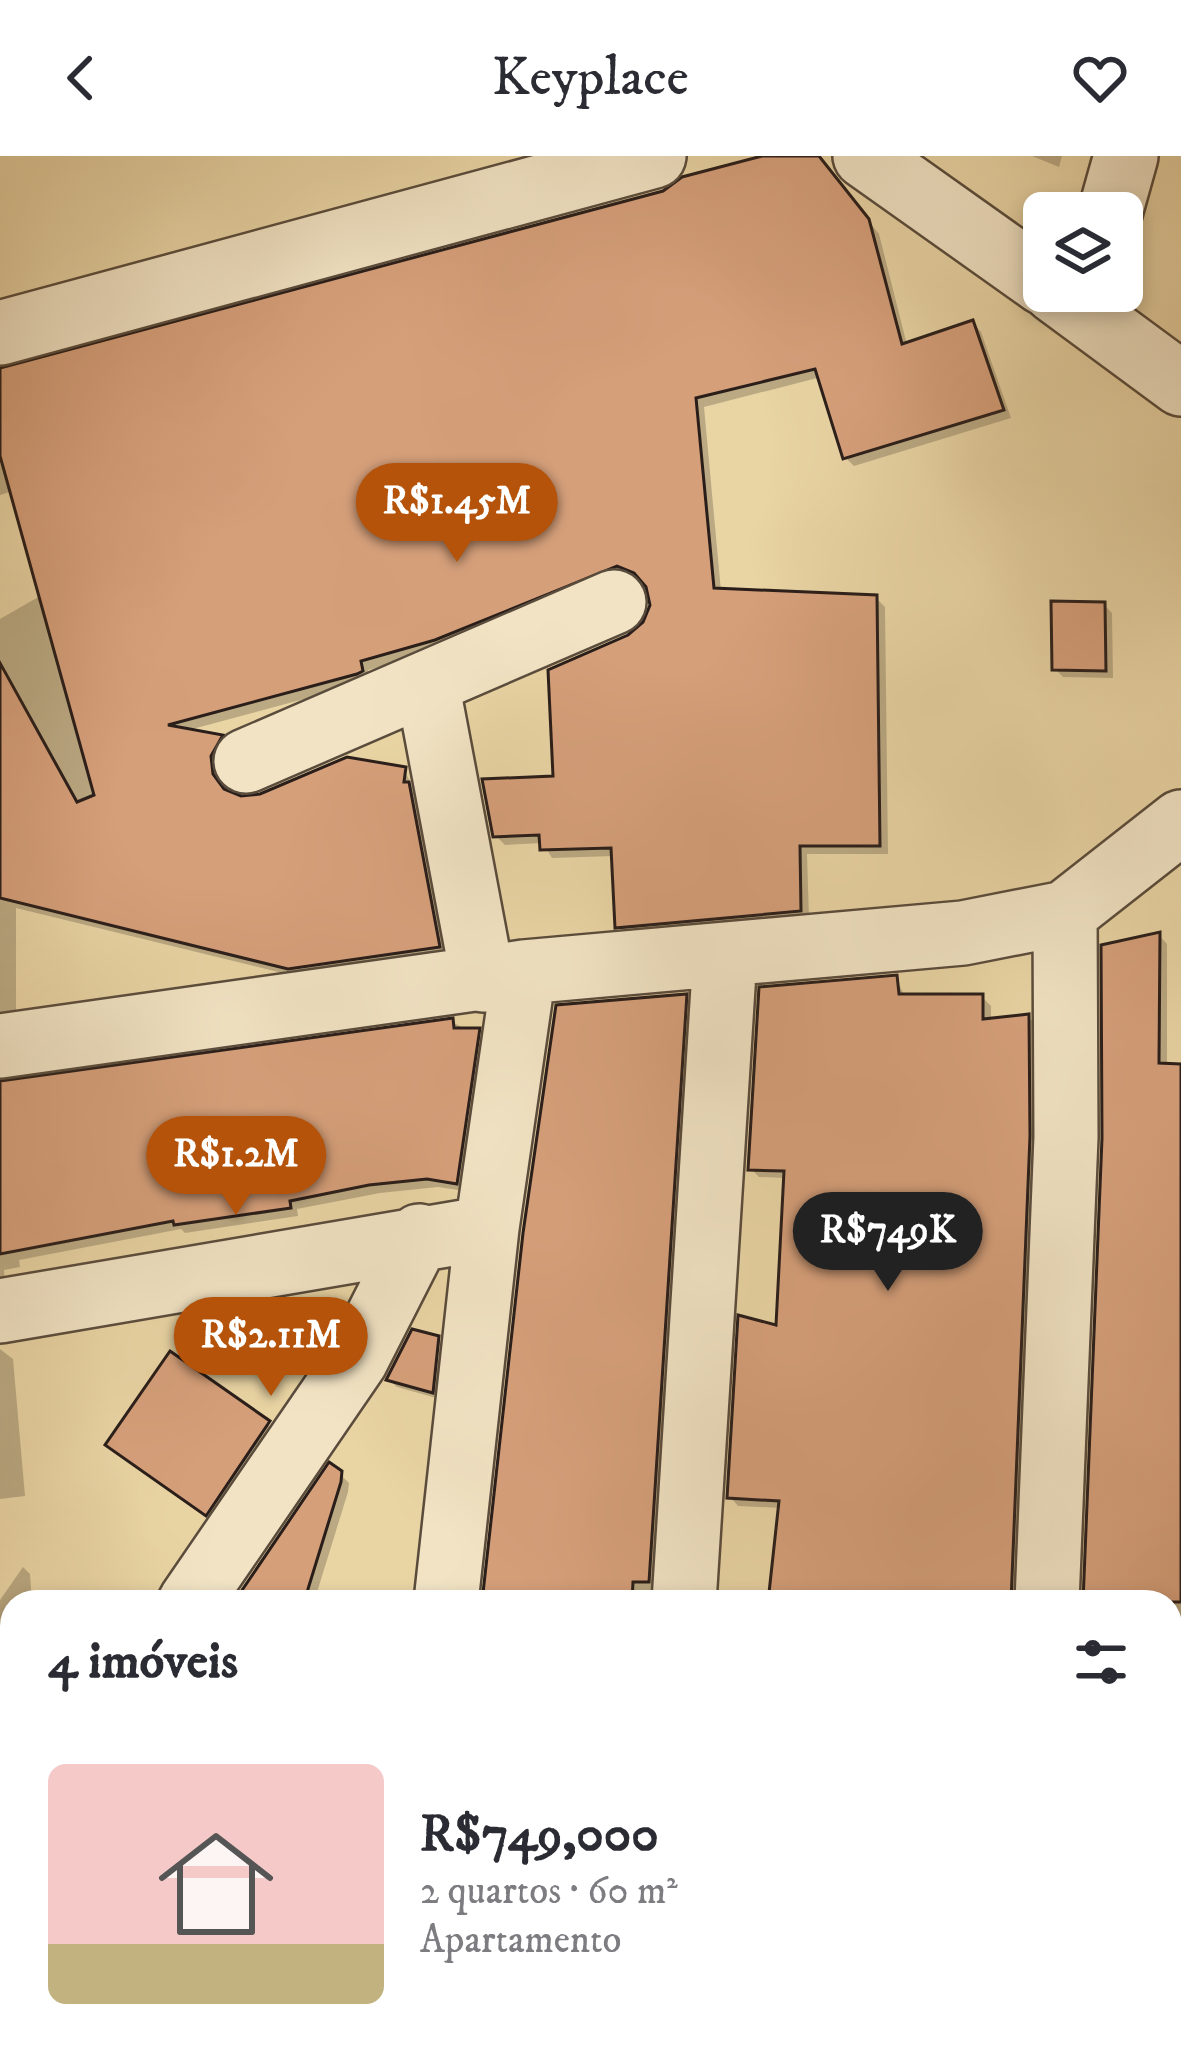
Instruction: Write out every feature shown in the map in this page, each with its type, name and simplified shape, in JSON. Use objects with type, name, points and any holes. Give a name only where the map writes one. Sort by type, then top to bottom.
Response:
[{"type":"street","points":[[0,333],[654,156]]},
{"type":"street","points":[[865,156],[1023,264]]},
{"type":"street","points":[[1116,192],[1126,156]]},
{"type":"street","points":[[1090,312],[1181,384]]},
{"type":"street","points":[[246,761],[614,602]]},
{"type":"street","points":[[427,682],[503,976],[487,1228],[447,1590]]},
{"type":"street","points":[[0,1046],[503,976],[963,934],[1065,913],[1181,822]]},
{"type":"street","points":[[1047,1590],[1066,1137],[1065,913]]},
{"type":"street","points":[[685,1590],[725,956]]},
{"type":"street","points":[[0,1311],[487,1228]]},
{"type":"street","points":[[198,1590],[356,1360],[419,1236]]},
{"type":"building","points":[[762,156],[819,156],[869,219],[902,344],[973,320],[1004,410],[843,459],[815,369],[696,398],[714,588],[877,595],[880,846],[800,846],[801,911],[615,928],[611,848],[540,850],[539,835],[493,837],[482,779],[553,776],[548,670],[628,635],[643,622],[650,605],[646,587],[634,573],[617,566],[435,640],[361,661],[363,671],[357,674],[168,725],[223,735],[211,756],[213,774],[224,789],[241,796],[260,794],[347,757],[406,767],[404,782],[409,782],[440,947],[288,969],[0,898],[0,663],[77,802],[94,795],[0,456],[0,368],[663,191],[682,177]]},
{"type":"building","points":[[1051,601],[1105,602],[1106,671],[1052,670]]},
{"type":"building","points":[[1160,932],[1159,1063],[1181,1064],[1181,1590],[1083,1590],[1102,1138],[1101,945]]},
{"type":"building","points":[[897,975],[899,994],[983,994],[983,1019],[1029,1014],[1030,1136],[1011,1590],[769,1590],[779,1501],[727,1498],[738,1315],[776,1325],[784,1171],[748,1170],[759,987]]},
{"type":"building","points":[[687,994],[649,1582],[633,1582],[633,1590],[483,1590],[523,1233],[556,1005]]},
{"type":"building","points":[[453,1018],[454,1028],[480,1028],[457,1184],[427,1179],[369,1185],[290,1201],[291,1208],[174,1225],[173,1221],[0,1254],[0,1081]]},
{"type":"building","points":[[412,1329],[439,1336],[433,1393],[386,1380]]},
{"type":"building","points":[[170,1351],[270,1421],[206,1516],[105,1445]]},
{"type":"building","points":[[329,1462],[342,1471],[308,1590],[242,1590]]}]
